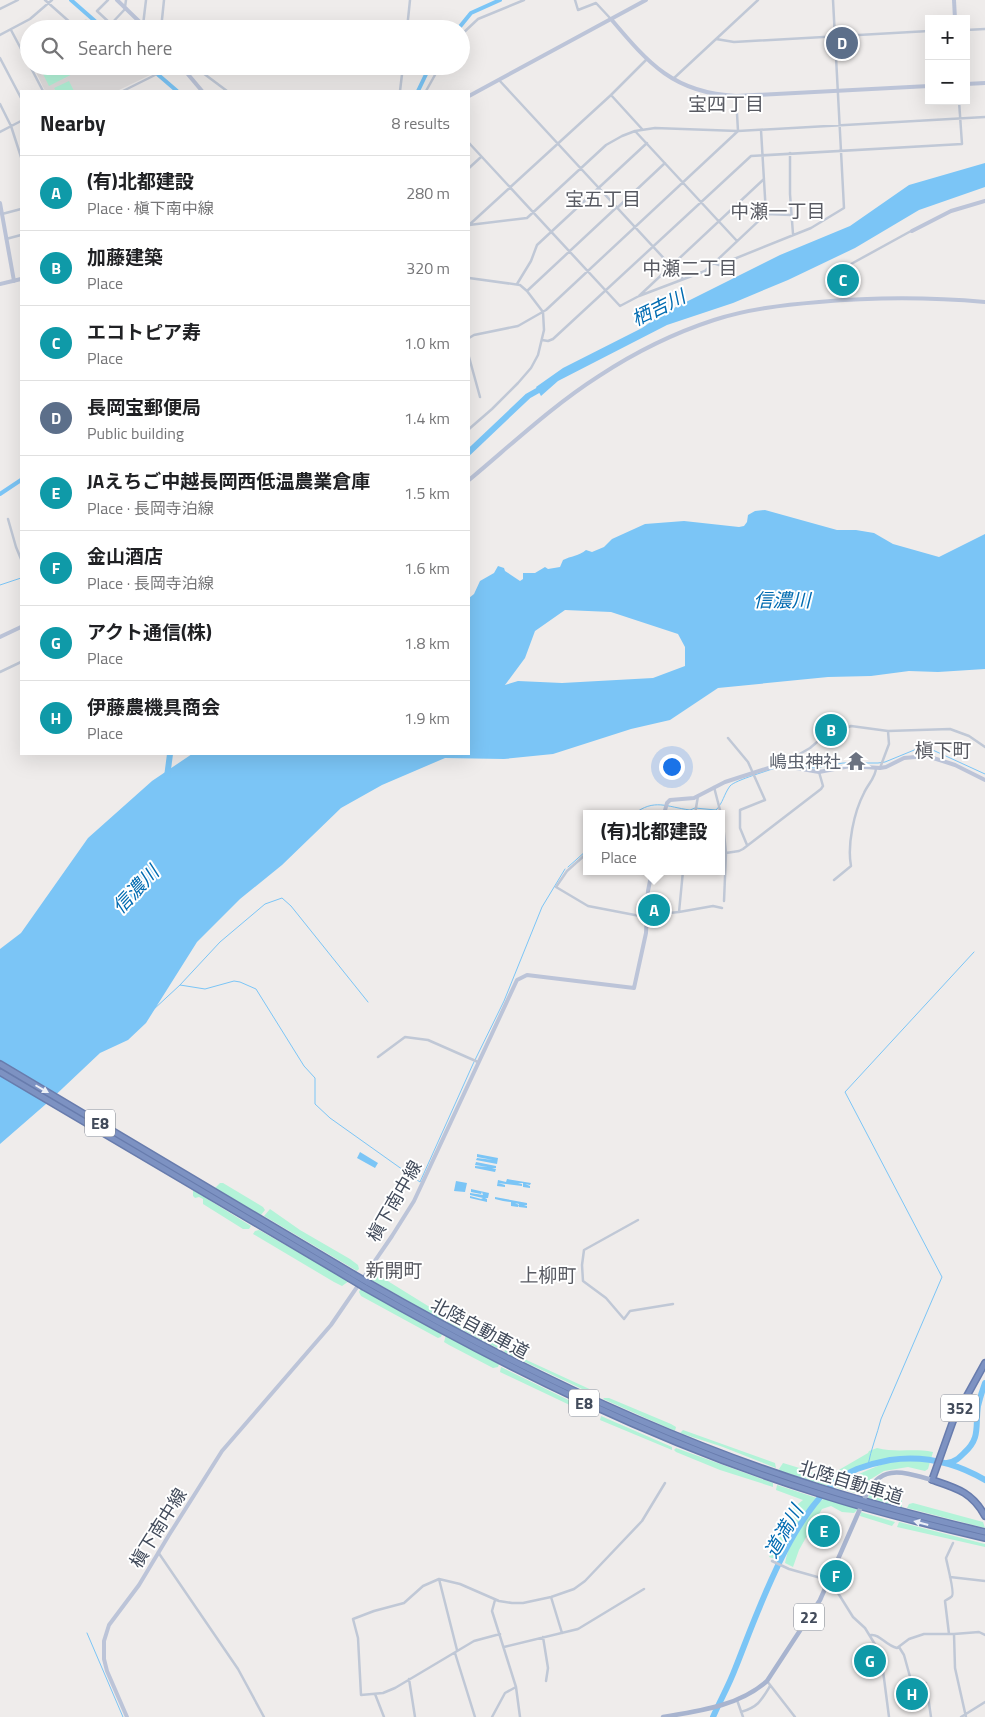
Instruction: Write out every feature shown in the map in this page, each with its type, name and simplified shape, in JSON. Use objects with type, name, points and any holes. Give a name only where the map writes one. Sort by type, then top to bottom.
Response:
[{"type":"highway","name":"北陸自動車道","points":[[0,1064],[197,1185]]},
{"type":"highway","name":"北陸自動車道","points":[[0,1072],[481,1352],[590,1405],[674,1441],[834,1498],[917,1522],[985,1538]]},
{"type":"highway","name":"352","points":[[932,1480],[953,1421],[985,1362]]},
{"type":"highway","points":[[932,1480],[966,1493],[973,1499],[985,1516]]},
{"type":"highway","name":"北陸自動車道","points":[[818,1491],[839,1494],[985,1532]]},
{"type":"main road","points":[[118,0],[138,20]]},
{"type":"main road","points":[[470,95],[646,0]]},
{"type":"main road","points":[[954,0],[955,15]]},
{"type":"main road","points":[[611,19],[655,67],[672,79],[708,93],[736,96],[925,86]]},
{"type":"main road","points":[[189,75],[201,90]]},
{"type":"main road","points":[[970,84],[985,83]]},
{"type":"main road","points":[[912,231],[951,211],[985,201]]},
{"type":"main road","points":[[0,203],[14,280]]},
{"type":"main road","points":[[0,284],[20,279]]},
{"type":"main road","points":[[470,479],[556,408],[599,376],[652,346],[708,322],[762,308],[836,300],[917,298],[985,302]]},
{"type":"main road","points":[[0,637],[20,627]]},
{"type":"main road","points":[[665,810],[670,800],[698,796],[725,782],[784,763],[790,767],[819,772],[850,766],[878,768],[904,758],[928,756],[955,765],[985,780]]},
{"type":"main road","name":"槇下南中線","points":[[127,1717],[107,1671],[103,1651],[104,1641],[110,1625],[139,1585],[222,1451],[331,1325],[392,1236],[414,1201],[478,1062],[520,977],[527,975],[634,988],[645,939],[648,891],[651,875]]},
{"type":"main road","points":[[865,1497],[875,1481],[889,1473],[905,1473],[932,1480]]},
{"type":"main road","name":"22","points":[[663,1717],[737,1700],[748,1696],[768,1683],[829,1582],[860,1508]]},
{"type":"street","points":[[0,7],[18,0]]},
{"type":"street","points":[[46,0],[68,20]]},
{"type":"street","points":[[27,20],[52,0]]},
{"type":"street","points":[[107,20],[97,10],[108,0]]},
{"type":"street","points":[[114,20],[125,8],[126,0]]},
{"type":"street","points":[[144,20],[146,0]]},
{"type":"street","points":[[162,20],[164,0]]},
{"type":"street","points":[[408,20],[410,0]]},
{"type":"street","points":[[470,27],[478,19],[524,0]]},
{"type":"street","points":[[575,0],[578,10],[596,3],[611,19]]},
{"type":"street","points":[[672,79],[758,0]]},
{"type":"street","points":[[713,264],[717,266],[723,264],[793,235],[821,223],[844,208],[833,0]]},
{"type":"street","points":[[0,35],[20,24]]},
{"type":"street","points":[[11,29],[20,46]]},
{"type":"street","points":[[970,30],[985,29]]},
{"type":"street","points":[[716,39],[734,42],[925,31]]},
{"type":"street","points":[[0,58],[20,96]]},
{"type":"street","points":[[470,225],[611,95],[647,59]]},
{"type":"street","points":[[34,75],[42,90]]},
{"type":"street","points":[[125,90],[156,75]]},
{"type":"street","points":[[206,75],[226,90]]},
{"type":"street","points":[[400,90],[402,75]]},
{"type":"street","points":[[427,90],[435,75]]},
{"type":"street","points":[[498,80],[683,279]]},
{"type":"street","points":[[611,95],[643,129]]},
{"type":"street","points":[[470,337],[518,326],[543,312],[738,131],[736,96]]},
{"type":"street","points":[[0,104],[11,126],[20,154]]},
{"type":"street","points":[[542,340],[548,341],[553,339],[749,157],[962,144],[959,105]]},
{"type":"street","points":[[470,226],[527,218],[606,145],[622,136],[643,129],[738,131],[985,117]]},
{"type":"street","points":[[0,132],[20,122]]},
{"type":"street","points":[[761,130],[766,214]]},
{"type":"street","points":[[635,131],[737,241]]},
{"type":"street","points":[[517,284],[531,261],[537,245],[647,143]]},
{"type":"street","points":[[470,144],[620,306],[639,296],[705,271],[766,214],[791,215]]},
{"type":"street","points":[[790,154],[793,235]]},
{"type":"street","points":[[470,167],[481,157]]},
{"type":"street","points":[[527,291],[665,163]]},
{"type":"street","points":[[639,296],[764,179]]},
{"type":"street","points":[[2,214],[20,209]]},
{"type":"street","points":[[851,264],[912,231]]},
{"type":"street","points":[[6,239],[20,235]]},
{"type":"street","points":[[470,278],[517,284],[527,291],[543,312],[544,324],[538,356],[531,368],[492,409],[470,428]]},
{"type":"street","points":[[470,361],[480,397]]},
{"type":"street","points":[[8,519],[20,556]]},
{"type":"street","points":[[0,672],[20,662]]},
{"type":"street","points":[[784,763],[810,748],[823,737],[848,727],[888,731],[950,729],[969,736],[985,747]]},
{"type":"street","points":[[834,880],[851,866],[849,850],[857,809],[889,744],[888,731]]},
{"type":"street","points":[[728,738],[747,760],[764,794],[765,800],[740,810],[740,828],[747,845]]},
{"type":"street","points":[[726,853],[739,851],[820,789],[823,786],[819,772]]},
{"type":"street","points":[[714,787],[720,810]]},
{"type":"street","points":[[696,810],[698,796]]},
{"type":"street","points":[[724,901],[725,845]]},
{"type":"street","points":[[583,857],[567,871],[556,887],[595,908],[640,916],[714,906],[722,908]]},
{"type":"street","points":[[680,912],[683,875]]},
{"type":"street","points":[[378,1057],[405,1037],[428,1040],[478,1062]]},
{"type":"street","points":[[638,1220],[586,1248],[583,1252],[583,1281],[606,1298],[624,1319],[630,1311],[673,1304]]},
{"type":"street","points":[[500,1634],[479,1639],[395,1688],[375,1694],[361,1695],[358,1638],[353,1619],[374,1611],[404,1604],[424,1586],[440,1580],[460,1584],[494,1600],[518,1603],[551,1597],[574,1589],[642,1521],[665,1483]]},
{"type":"street","points":[[948,1634],[945,1601],[953,1595],[946,1555],[953,1543]]},
{"type":"street","points":[[158,1552],[238,1669],[264,1717]]},
{"type":"street","points":[[772,1561],[789,1569],[828,1580],[833,1585],[853,1617],[870,1635],[880,1655],[889,1717]]},
{"type":"street","points":[[950,1577],[985,1581]]},
{"type":"street","points":[[440,1580],[456,1652],[475,1717]]},
{"type":"street","points":[[504,1646],[578,1629],[644,1589]]},
{"type":"street","points":[[551,1597],[562,1633]]},
{"type":"street","points":[[494,1600],[492,1611],[516,1687],[520,1717]]},
{"type":"street","points":[[870,1635],[878,1636],[889,1646],[899,1647],[908,1639],[924,1634],[979,1632],[985,1635]]},
{"type":"street","points":[[954,1634],[955,1668],[966,1716]]},
{"type":"street","points":[[543,1638],[548,1668],[546,1681]]},
{"type":"street","points":[[899,1647],[904,1655],[912,1684],[926,1683],[932,1717]]},
{"type":"street","points":[[409,1679],[415,1717]]},
{"type":"street","points":[[741,1712],[759,1704],[768,1683],[795,1717]]},
{"type":"street","points":[[492,1717],[505,1693],[516,1687]]},
{"type":"street","points":[[375,1694],[384,1717]]},
{"type":"street","points":[[737,1700],[743,1717]]},
{"type":"street","points":[[961,1717],[966,1716],[985,1702]]},
{"type":"shaded area","points":[[37,75],[150,75],[119,90],[45,90]]},
{"type":"green space","points":[[44,75],[70,75],[49,86]]},
{"type":"green space","points":[[69,81],[74,90],[55,90],[54,88]]},
{"type":"green space","points":[[220,1183],[263,1207],[265,1210],[261,1215],[215,1188]]},
{"type":"green space","points":[[193,1190],[251,1226],[249,1229],[243,1229],[203,1204],[203,1199],[195,1198]]},
{"type":"green space","points":[[270,1209],[300,1230],[350,1259],[358,1265],[359,1269],[357,1271],[264,1216]]},
{"type":"green space","points":[[259,1230],[349,1281],[342,1286],[334,1282],[253,1234]]},
{"type":"green space","points":[[372,1274],[378,1275],[441,1314],[443,1321],[368,1278]]},
{"type":"green space","points":[[361,1288],[442,1334],[441,1337],[438,1338],[361,1296],[359,1292]]},
{"type":"green space","points":[[449,1318],[501,1345],[501,1350],[447,1322]]},
{"type":"green space","points":[[446,1335],[499,1364],[498,1367],[493,1368],[444,1342]]},
{"type":"green space","points":[[505,1350],[596,1392],[599,1397],[504,1352]]},
{"type":"green space","points":[[501,1367],[597,1414],[595,1417],[500,1372]]},
{"type":"green space","points":[[609,1398],[671,1424],[676,1427],[675,1431],[603,1399]]},
{"type":"green space","points":[[601,1416],[672,1447],[672,1450],[600,1420]]},
{"type":"green space","points":[[683,1430],[775,1463],[776,1468],[723,1447],[680,1433]]},
{"type":"green space","points":[[676,1448],[773,1483],[773,1487],[720,1470],[676,1452],[674,1450]]},
{"type":"green space","points":[[877,1448],[933,1452],[931,1459],[890,1459],[863,1466],[851,1471],[828,1486],[780,1471],[779,1469],[783,1463],[816,1473],[825,1478]]},
{"type":"green space","points":[[902,1459],[930,1462],[928,1469],[925,1471],[908,1467],[884,1471],[866,1482],[867,1487],[863,1495],[834,1487],[875,1467]]},
{"type":"green space","points":[[777,1485],[817,1498],[800,1520],[779,1560],[769,1557],[793,1508],[803,1500],[776,1490]]},
{"type":"green space","points":[[872,1492],[902,1500],[902,1507],[868,1498]]},
{"type":"green space","points":[[826,1497],[859,1508],[854,1513],[842,1512],[831,1506],[822,1509],[799,1550],[793,1567],[785,1563],[791,1544],[800,1526],[811,1510]]},
{"type":"green space","points":[[913,1503],[983,1522],[985,1528],[907,1508],[909,1504]]},
{"type":"green space","points":[[861,1512],[895,1522],[892,1526],[860,1516]]},
{"type":"green space","points":[[899,1522],[985,1544],[985,1547],[897,1527]]},
{"type":"water","points":[[985,163],[985,187],[919,210],[855,248],[788,280],[733,303],[667,325],[558,381],[541,396],[536,387],[563,368],[642,328],[662,314],[780,255],[850,226],[909,185]]},
{"type":"water","name":"信濃川","points":[[765,510],[837,530],[856,530],[874,533],[893,544],[939,557],[985,534],[985,669],[938,672],[909,671],[871,676],[828,677],[718,688],[670,720],[631,729],[553,754],[504,759],[445,758],[382,785],[341,808],[282,865],[240,899],[197,942],[146,1023],[128,1040],[100,1053],[0,1144],[0,949],[21,933],[88,838],[152,781],[191,755],[470,755],[470,597],[474,594],[480,581],[494,573],[498,566],[504,568],[505,571],[520,581],[523,579],[523,573],[535,573],[545,567],[548,569],[560,567],[563,560],[581,554],[586,550],[592,552],[604,547],[612,539],[645,524],[684,521],[739,527],[744,526],[747,522],[748,515],[755,511]],"holes":[[[565,610],[611,612],[678,634],[685,647],[685,666],[653,678],[562,683],[518,681],[505,685],[525,658],[535,631]]]},
{"type":"water","points":[[360,1152],[378,1163],[375,1168],[357,1158]]},
{"type":"water","points":[[477,1154],[498,1158],[497,1164],[476,1160],[477,1158],[493,1160],[477,1157]]},
{"type":"water","points":[[476,1162],[496,1166],[496,1168],[492,1168],[496,1169],[495,1172],[475,1168],[475,1166],[488,1167],[475,1165]]},
{"type":"water","points":[[507,1179],[531,1183],[530,1185],[525,1184],[530,1186],[530,1188],[523,1187],[523,1183],[518,1183],[522,1184],[522,1186],[498,1183],[505,1185],[505,1187],[497,1186],[498,1180],[506,1182]]},
{"type":"water","points":[[456,1181],[467,1183],[465,1192],[454,1191]]},
{"type":"water","points":[[471,1189],[489,1193],[488,1198],[485,1198],[487,1202],[470,1198],[470,1196],[483,1198],[470,1195],[470,1193],[483,1195],[482,1192],[481,1194],[471,1192]]},
{"type":"water","points":[[495,1197],[527,1203],[527,1205],[524,1205],[527,1208],[519,1207],[519,1205],[518,1207],[511,1206],[511,1202],[495,1199]]},
{"type":"waterway","points":[[71,0],[94,20]]},
{"type":"waterway","points":[[465,20],[471,13],[500,0]]},
{"type":"waterway","points":[[158,75],[176,90]]},
{"type":"waterway","points":[[418,90],[426,75]]},
{"type":"waterway","name":"栖吉川","points":[[470,451],[528,396],[544,387]]},
{"type":"waterway","points":[[0,494],[20,481]]},
{"type":"waterway","points":[[0,585],[20,578]]},
{"type":"waterway","points":[[789,764],[814,768],[843,763],[878,763],[924,746],[985,774]]},
{"type":"waterway","name":"栖吉川","points":[[167,777],[170,755]]},
{"type":"waterway","points":[[716,810],[730,786],[746,778],[781,766]]},
{"type":"waterway","points":[[640,810],[654,805],[690,810]]},
{"type":"waterway","points":[[690,810],[695,808],[716,810]]},
{"type":"waterway","points":[[568,867],[583,854]]},
{"type":"waterway","points":[[153,1010],[180,985],[205,989],[234,981],[256,989],[304,1066],[315,1078],[315,1104],[330,1118],[420,1182],[473,1064],[504,1001],[542,907],[565,869]]},
{"type":"waterway","points":[[180,985],[220,942],[265,904],[282,898],[291,906],[368,1002]]},
{"type":"waterway","points":[[868,1465],[881,1419],[942,1277],[845,1092],[974,952]]},
{"type":"waterway","points":[[947,1463],[959,1458],[973,1442],[978,1406],[985,1383]]},
{"type":"waterway","name":"道満川","points":[[713,1717],[733,1675],[755,1617],[782,1557],[798,1528],[816,1502],[835,1482],[857,1469],[886,1461],[903,1459],[927,1460],[951,1465],[985,1480]]},
{"type":"waterway","points":[[87,1633],[123,1717]]},
{"type":"place","name":"長岡宝郵便局","points":[[842,43]]},
{"type":"place","name":"エコトピア寿","points":[[843,280]]},
{"type":"place","name":"加藤建築","points":[[831,730]]},
{"type":"place","name":"嶋虫神社","points":[[856,761]]},
{"type":"place","name":"(有)北都建設","points":[[654,910]]},
{"type":"place","name":"JAえちご中越長岡西低温農業倉庫","points":[[824,1531]]},
{"type":"place","name":"金山酒店","points":[[836,1576]]},
{"type":"place","name":"アクト通信(株)","points":[[870,1661]]},
{"type":"place","name":"伊藤農機具商会","points":[[912,1694]]},
{"type":"district","name":"宝四丁目","points":[[726,103]]},
{"type":"district","name":"宝五丁目","points":[[603,198]]},
{"type":"district","name":"中瀬一丁目","points":[[778,210]]},
{"type":"district","name":"中瀬二丁目","points":[[690,267]]},
{"type":"district","name":"槇下町","points":[[943,749]]},
{"type":"district","name":"新開町","points":[[394,1269]]},
{"type":"district","name":"上柳町","points":[[548,1274]]}]
